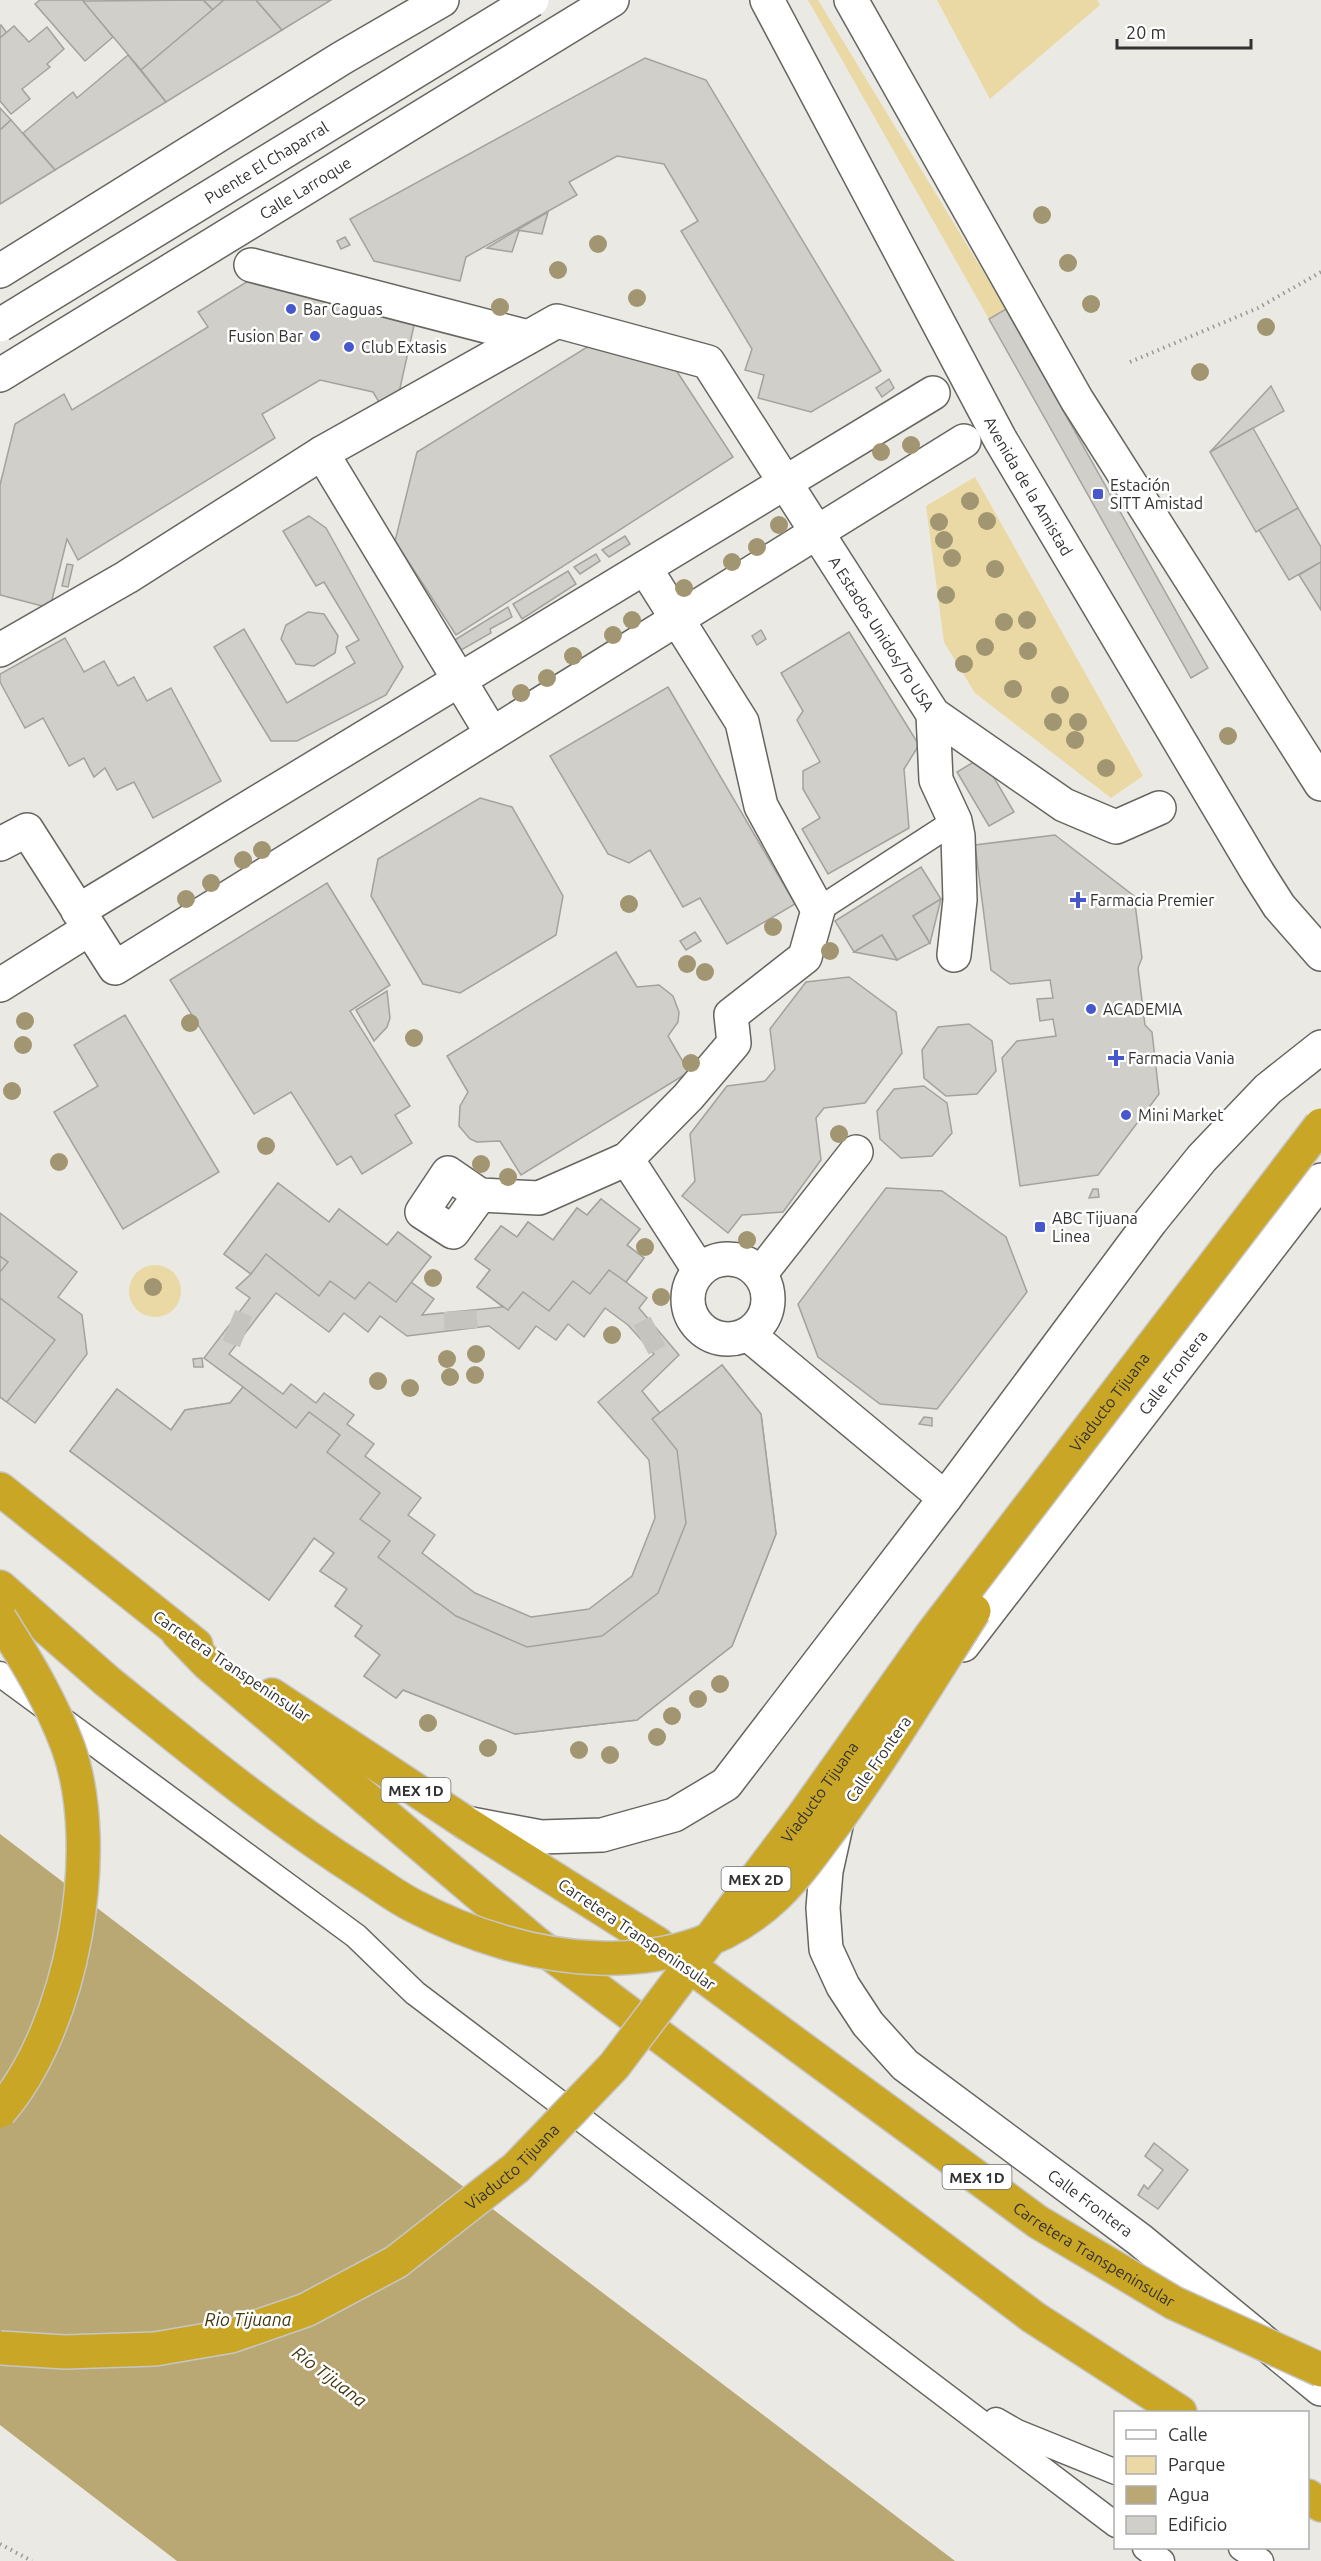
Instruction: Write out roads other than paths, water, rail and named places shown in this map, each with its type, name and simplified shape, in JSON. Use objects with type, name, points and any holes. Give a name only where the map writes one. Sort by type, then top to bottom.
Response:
[{"type":"highway","name":"Viaducto Tijuana","points":[[0,2328],[72,2332],[163,2326],[228,2315],[297,2293],[377,2250],[442,2206],[500,2157],[551,2107],[598,2055],[692,1935],[1321,1104]]},
{"type":"highway","name":"Viaducto Tijuana","points":[[0,2348],[65,2352],[154,2349],[231,2336],[306,2310],[396,2262],[516,2168],[614,2066],[803,1816],[932,1634],[1321,1125]]},
{"type":"highway","points":[[0,1587],[107,1681],[258,1802],[414,1906],[470,1930],[530,1949],[621,1960],[661,1955],[701,1942],[743,1920],[775,1896],[808,1860],[870,1775],[1092,1425]]},
{"type":"highway","name":"Carretera Transpeninsular","points":[[0,1489],[178,1633],[466,1823],[658,1944],[1038,2222],[1174,2303],[1321,2370]]},
{"type":"highway","points":[[0,1619],[35,1675],[69,1748],[82,1808],[83,1863],[76,1937],[59,1997],[39,2050],[0,2111]]},
{"type":"highway","points":[[178,1633],[208,1664],[536,1943],[1034,2317],[1178,2411]]},
{"type":"street","points":[[0,271],[342,58],[442,0]]},
{"type":"street","name":"Puente El Chaparral","points":[[0,325],[532,0]]},
{"type":"street","name":"Calle Larroque","points":[[0,375],[612,0]]},
{"type":"street","name":"Avenida de la Amistad","points":[[767,0],[1000,439],[1258,873],[1279,906],[1321,954]]},
{"type":"street","points":[[851,0],[1077,400],[1321,784]]},
{"type":"street","points":[[251,265],[528,338]]},
{"type":"street","name":"A Estados Unidos/To USA","points":[[528,338],[557,321],[708,362],[933,714],[1064,805],[1116,827],[1160,808]]},
{"type":"street","points":[[0,650],[127,577],[322,453],[528,338]]},
{"type":"street","points":[[0,985],[83,920],[460,681],[933,393]]},
{"type":"street","points":[[0,844],[27,830],[115,968],[964,441]]},
{"type":"street","points":[[322,453],[492,734]]},
{"type":"street","points":[[480,1195],[539,1198],[627,1159],[688,1097],[734,1043],[731,1015],[805,957],[818,910],[761,806],[742,722],[645,568]]},
{"type":"street","points":[[933,714],[936,780],[955,821],[958,836],[960,900],[954,955]]},
{"type":"street","points":[[466,1823],[541,1837],[602,1835],[674,1815],[726,1784],[945,1498],[1151,1221],[1202,1158],[1268,1089],[1321,1047]]},
{"type":"street","points":[[761,1274],[856,1152]]},
{"type":"street","points":[[627,1159],[699,1270]]},
{"type":"street","name":"Calle Frontera","points":[[1321,1180],[861,1777],[836,1821],[826,1871],[823,1908],[826,1949],[843,1986],[868,2024],[905,2065],[1140,2240],[1321,2389]]},
{"type":"street","points":[[718,1259],[742,1259],[761,1274],[769,1295],[765,1318],[749,1335],[726,1340],[704,1332],[690,1314],[688,1291],[699,1270],[718,1259]]},
{"type":"street","points":[[749,1335],[945,1498]]},
{"type":"lane","points":[[818,910],[955,821]]},
{"type":"lane","points":[[0,1674],[356,1936],[415,1993],[1114,2523]]},
{"type":"lane","points":[[933,2386],[1017,2432],[1114,2471]]},
{"type":"lane","points":[[1147,2549],[1162,2561]]},
{"type":"lane","points":[[1243,2549],[1261,2561]]},
{"type":"water","name":"Rio Tijuana","points":[[0,1834],[955,2561],[177,2561],[0,2425]]},
{"type":"tunnel","points":[[460,1311],[461,1329]]},
{"type":"tunnel","points":[[229,1325],[246,1332]]},
{"type":"tunnel","points":[[641,1340],[658,1331]]},
{"type":"place","name":"Bar Caguas","points":[[291,309]]},
{"type":"place","name":"Fusion Bar","points":[[315,336]]},
{"type":"place","name":"Club Extasis","points":[[349,347]]},
{"type":"place","name":"Estación SITT Amistad","points":[[1098,494]]},
{"type":"place","name":"Farmacia Premier","points":[[1078,900]]},
{"type":"place","name":"ACADEMIA","points":[[1091,1009]]},
{"type":"place","name":"Farmacia Vania","points":[[1116,1058]]},
{"type":"place","name":"Mini Market","points":[[1126,1115]]},
{"type":"place","name":"ABC Tijuana Linea","points":[[1040,1227]]},
{"type":"water label","name":"Río Tijuana","points":[[330,2376]]}]
